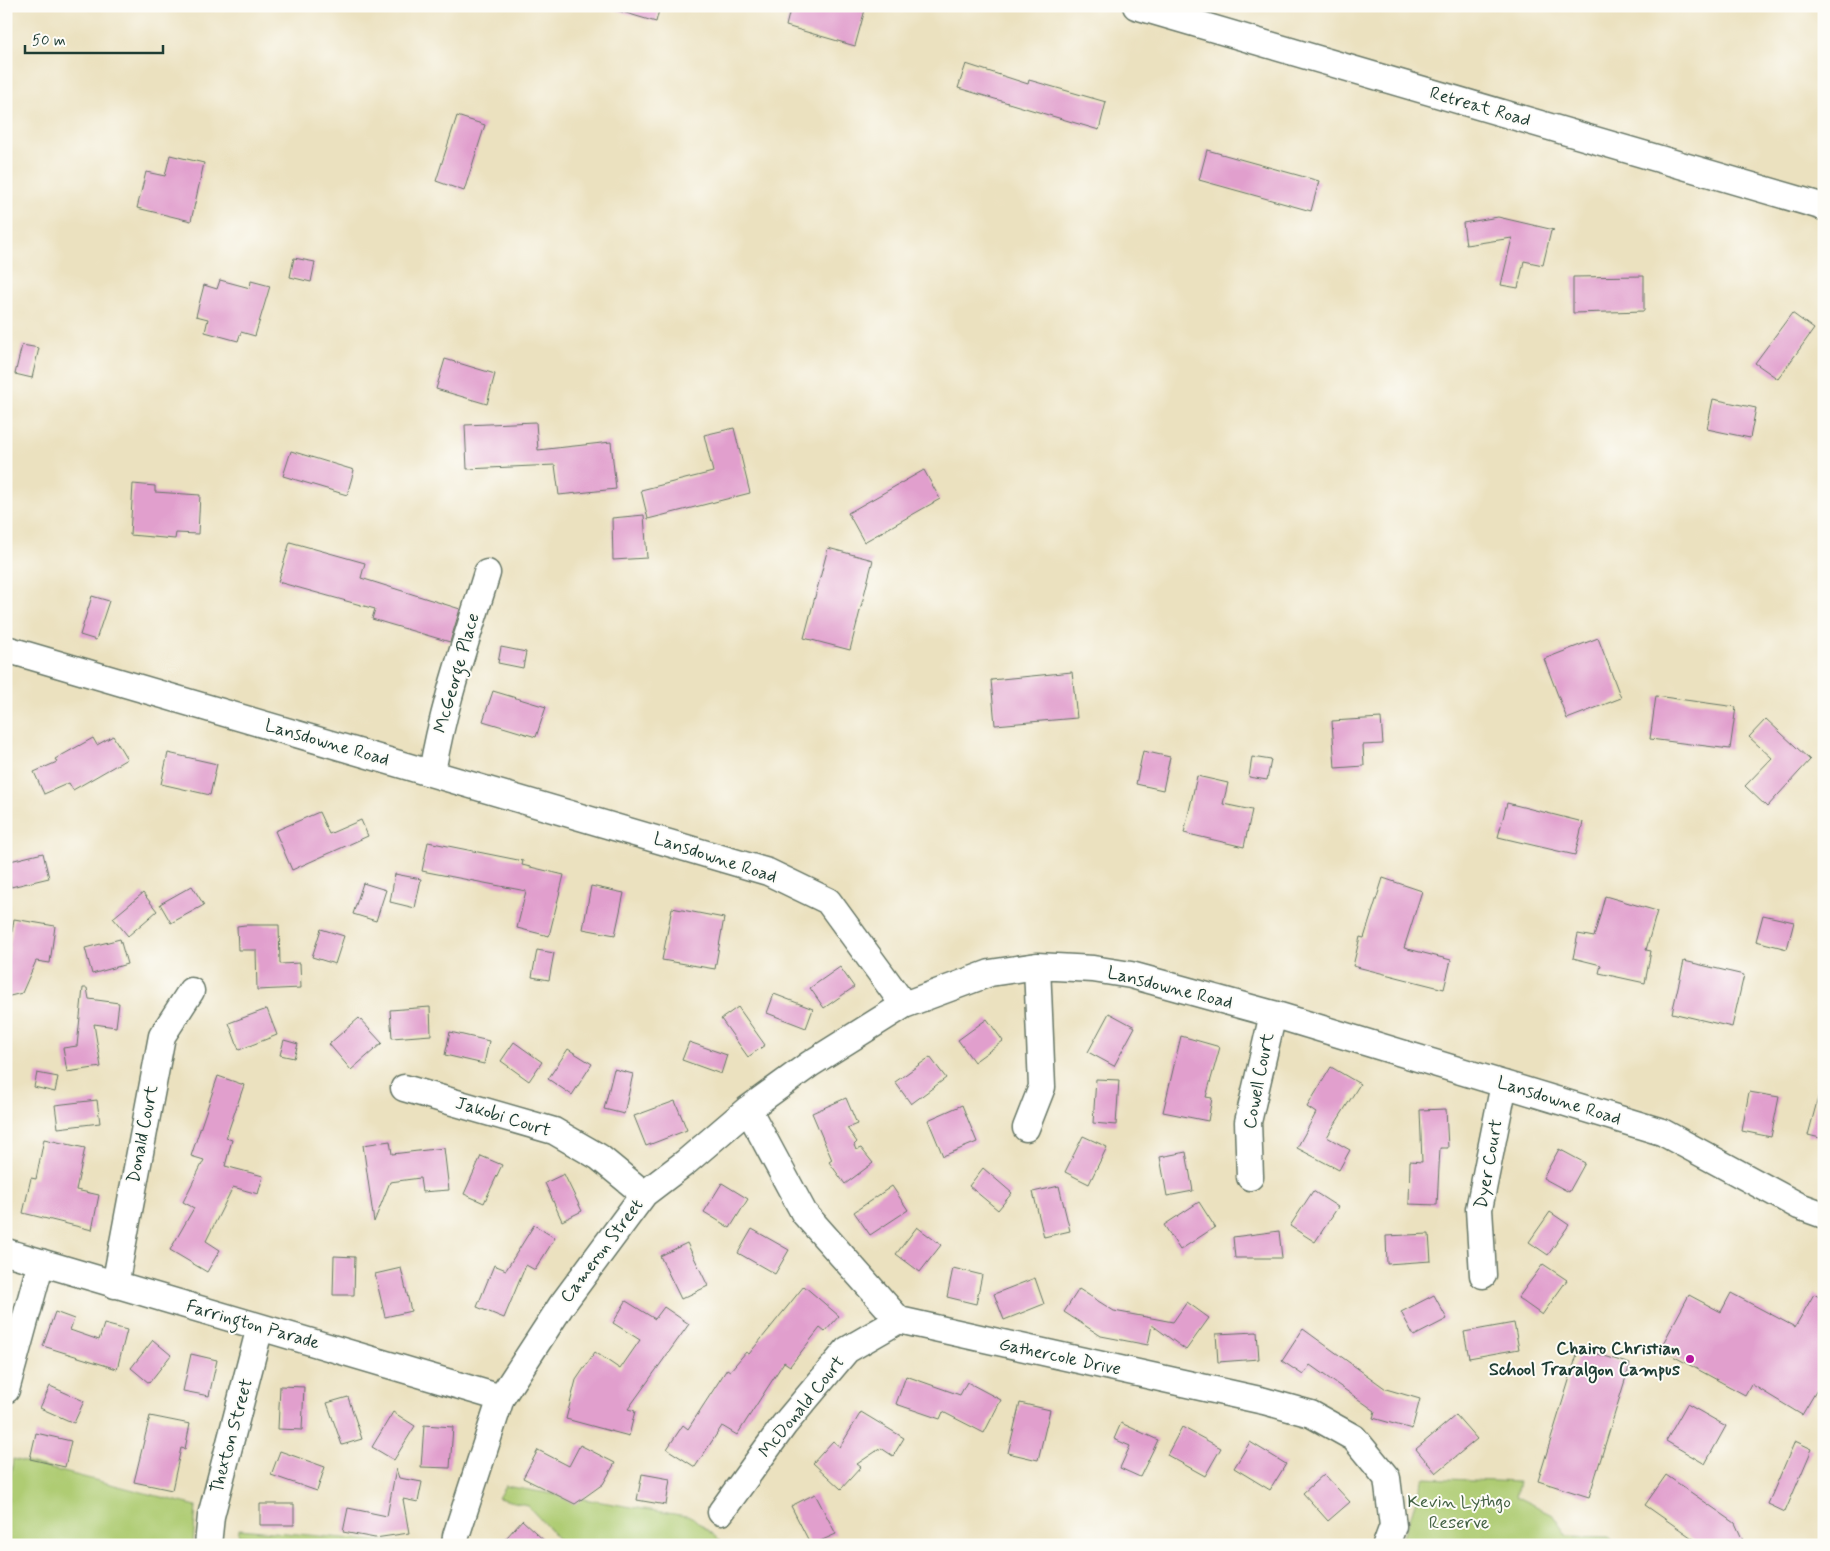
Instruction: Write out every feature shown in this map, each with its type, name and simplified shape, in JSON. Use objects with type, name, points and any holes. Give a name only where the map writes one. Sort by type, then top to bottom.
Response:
[{"type":"street","name":"Retreat Road","points":[[1136,6],[1824,207]]},
{"type":"street","name":"McGeorge Place","points":[[432,773],[436,746],[449,697],[487,574]]},
{"type":"street","name":"Lansdowne Road","points":[[6,649],[768,872],[828,901],[904,1005],[990,973],[1037,966],[1093,969],[1131,975],[1273,1014],[1662,1132],[1799,1206],[1824,1215]]},
{"type":"street","points":[[1026,1128],[1042,1087],[1037,966]]},
{"type":"street","name":"Donald Court","points":[[115,1285],[162,1036],[191,991]]},
{"type":"street","name":"Cameron Street","points":[[455,1545],[456,1536],[501,1398],[561,1306],[644,1194],[686,1162],[748,1109],[810,1064],[904,1005]]},
{"type":"street","name":"Cowell Court","points":[[1250,1177],[1248,1122],[1273,1014]]},
{"type":"street","name":"Dyer Court","points":[[1483,1275],[1479,1209],[1504,1084]]},
{"type":"street","name":"Jakobi Court","points":[[404,1088],[554,1130],[599,1157],[644,1194]]},
{"type":"street","points":[[748,1109],[804,1213],[898,1320]]},
{"type":"street","name":"Farrington Parade","points":[[6,1252],[501,1398]]},
{"type":"street","points":[[6,1390],[41,1262]]},
{"type":"street","name":"McDonald Court","points":[[721,1512],[784,1425],[847,1350],[898,1320]]},
{"type":"street","name":"Gathercole Drive","points":[[898,1320],[1264,1400],[1311,1414],[1354,1438],[1387,1478],[1393,1526],[1386,1545]]},
{"type":"street","name":"Thexton Street","points":[[208,1545],[211,1516],[260,1327]]},
{"type":"green space","points":[[13,1459],[196,1506],[193,1545],[6,1545],[6,1514]]},
{"type":"green space","name":"Kevin Lythgo Reserve","points":[[1424,1478],[1519,1482],[1516,1496],[1552,1514],[1567,1536],[1609,1537],[1618,1545],[1400,1545]]},
{"type":"green space","points":[[505,1486],[692,1517],[725,1545],[564,1545],[527,1505],[498,1498]]},
{"type":"green space","points":[[239,1529],[423,1545],[238,1545]]},
{"type":"building","points":[[617,6],[660,6],[656,22],[616,10]]},
{"type":"building","points":[[791,6],[866,6],[855,46],[786,26]]},
{"type":"building","points":[[966,64],[1028,84],[1029,80],[1106,102],[1099,130],[958,88]]},
{"type":"building","points":[[457,116],[485,125],[464,191],[436,181]]},
{"type":"building","points":[[1207,150],[1319,181],[1311,211],[1199,180]]},
{"type":"building","points":[[170,155],[204,163],[191,221],[137,208],[146,172],[165,176]]},
{"type":"building","points":[[1498,217],[1554,230],[1551,231],[1543,265],[1524,261],[1518,288],[1501,285],[1512,238],[1466,245],[1463,223]]},
{"type":"building","points":[[294,258],[315,262],[311,282],[290,277]]},
{"type":"building","points":[[1644,276],[1644,311],[1573,313],[1573,277]]},
{"type":"building","points":[[220,280],[250,288],[251,281],[270,286],[255,336],[241,332],[238,341],[205,332],[208,319],[196,316],[204,285],[217,289]]},
{"type":"building","points":[[1792,313],[1814,329],[1778,379],[1755,363]]},
{"type":"building","points":[[22,345],[39,348],[32,378],[15,374]]},
{"type":"building","points":[[445,359],[495,374],[487,404],[436,389]]},
{"type":"building","points":[[1713,399],[1756,408],[1750,438],[1707,429]]},
{"type":"building","points":[[536,422],[538,450],[611,442],[616,489],[559,495],[555,465],[467,469],[465,425]]},
{"type":"building","points":[[734,428],[750,493],[648,519],[641,490],[713,472],[704,435]]},
{"type":"building","points":[[291,451],[354,470],[347,495],[283,476]]},
{"type":"building","points":[[924,470],[940,499],[864,542],[848,513]]},
{"type":"building","points":[[133,484],[155,486],[155,492],[200,495],[198,534],[176,533],[175,539],[130,535]]},
{"type":"building","points":[[644,515],[647,558],[613,560],[612,518]]},
{"type":"building","points":[[290,542],[365,563],[361,578],[460,609],[450,642],[372,619],[375,609],[278,582]]},
{"type":"building","points":[[828,548],[873,560],[850,650],[804,638]]},
{"type":"building","points":[[92,596],[109,601],[96,640],[80,635]]},
{"type":"building","points":[[1598,638],[1621,698],[1567,719],[1544,659]]},
{"type":"building","points":[[501,647],[526,652],[523,668],[498,663]]},
{"type":"building","points":[[1072,672],[1077,718],[995,725],[991,680]]},
{"type":"building","points":[[493,691],[546,707],[536,737],[483,721]]},
{"type":"building","points":[[1656,696],[1736,707],[1730,749],[1650,739]]},
{"type":"building","points":[[1381,718],[1383,744],[1363,745],[1364,766],[1335,768],[1332,721]]},
{"type":"building","points":[[1766,719],[1810,760],[1767,807],[1745,786],[1772,758],[1749,737]]},
{"type":"building","points":[[113,736],[127,759],[73,790],[69,783],[44,794],[34,772],[57,762],[55,759],[93,738],[97,745]]},
{"type":"building","points":[[1143,751],[1170,757],[1163,790],[1136,784]]},
{"type":"building","points":[[168,753],[217,764],[210,795],[161,784]]},
{"type":"building","points":[[1252,757],[1271,760],[1267,780],[1249,777]]},
{"type":"building","points":[[1197,776],[1228,783],[1223,804],[1252,810],[1244,847],[1184,833]]},
{"type":"building","points":[[1507,803],[1583,822],[1575,855],[1498,837]]},
{"type":"building","points":[[319,812],[329,834],[361,820],[368,836],[292,870],[275,831]]},
{"type":"building","points":[[428,842],[523,861],[522,865],[564,875],[549,936],[517,928],[526,891],[422,871]]},
{"type":"building","points":[[43,853],[49,878],[11,887],[6,862]]},
{"type":"building","points":[[395,874],[421,879],[415,908],[390,902]]},
{"type":"building","points":[[1383,878],[1422,891],[1404,948],[1451,960],[1444,989],[1353,966],[1360,937],[1364,938]]},
{"type":"building","points":[[363,883],[386,890],[376,921],[353,914]]},
{"type":"building","points":[[192,886],[204,905],[171,923],[160,904]]},
{"type":"building","points":[[591,886],[624,893],[615,935],[583,929]]},
{"type":"building","points":[[143,893],[157,911],[128,936],[113,918]]},
{"type":"building","points":[[1605,896],[1657,911],[1646,950],[1651,951],[1645,983],[1599,973],[1601,965],[1573,958],[1578,934],[1594,937]]},
{"type":"building","points":[[672,908],[724,918],[715,969],[662,960]]},
{"type":"building","points":[[1763,915],[1794,922],[1787,949],[1756,941]]},
{"type":"building","points":[[14,919],[55,926],[50,963],[36,961],[22,993],[6,997],[6,971]]},
{"type":"building","points":[[279,925],[280,964],[300,963],[301,988],[257,990],[256,950],[238,950],[237,926]]},
{"type":"building","points":[[321,929],[344,936],[335,964],[312,957]]},
{"type":"building","points":[[120,939],[127,964],[92,974],[85,948]]},
{"type":"building","points":[[537,950],[554,953],[549,980],[532,977]]},
{"type":"building","points":[[1684,961],[1744,975],[1732,1027],[1672,1013]]},
{"type":"building","points":[[840,967],[854,987],[824,1008],[810,988]]},
{"type":"building","points":[[83,988],[87,988],[89,999],[119,1003],[116,1027],[94,1024],[101,1067],[67,1072],[63,1048],[77,1046]]},
{"type":"building","points":[[774,994],[813,1009],[806,1028],[767,1013]]},
{"type":"building","points":[[430,1007],[431,1035],[392,1038],[390,1010]]},
{"type":"building","points":[[738,1007],[765,1045],[748,1057],[721,1019]]},
{"type":"building","points":[[267,1009],[277,1035],[239,1050],[229,1023]]},
{"type":"building","points":[[1109,1013],[1135,1027],[1114,1066],[1088,1052]]},
{"type":"building","points":[[359,1018],[382,1043],[351,1070],[329,1044]]},
{"type":"building","points":[[987,1019],[1003,1041],[974,1062],[958,1040]]},
{"type":"building","points":[[450,1032],[489,1041],[484,1064],[445,1055]]},
{"type":"building","points":[[1181,1036],[1220,1047],[1206,1097],[1212,1098],[1208,1121],[1163,1112]]},
{"type":"building","points":[[284,1040],[298,1044],[294,1058],[280,1055]]},
{"type":"building","points":[[514,1042],[542,1062],[529,1081],[501,1061]]},
{"type":"building","points":[[689,1042],[727,1055],[721,1074],[682,1060]]},
{"type":"building","points":[[568,1049],[592,1064],[572,1095],[548,1079]]},
{"type":"building","points":[[930,1057],[946,1078],[911,1104],[895,1082]]},
{"type":"building","points":[[1331,1067],[1360,1084],[1327,1137],[1350,1150],[1339,1170],[1297,1148],[1316,1113],[1307,1107]]},
{"type":"building","points":[[614,1069],[633,1074],[624,1114],[604,1109]]},
{"type":"building","points":[[37,1073],[58,1077],[55,1092],[34,1087]]},
{"type":"building","points":[[218,1076],[244,1085],[226,1138],[232,1140],[225,1166],[263,1176],[258,1194],[233,1187],[206,1241],[220,1250],[207,1272],[170,1250],[194,1208],[183,1202],[204,1160],[191,1156]]},
{"type":"building","points":[[1096,1079],[1119,1080],[1116,1125],[1093,1123]]},
{"type":"building","points":[[1749,1092],[1779,1097],[1771,1137],[1742,1131]]},
{"type":"building","points":[[1819,1094],[1824,1095],[1824,1139],[1808,1135]]},
{"type":"building","points":[[846,1098],[857,1124],[847,1128],[857,1142],[854,1145],[856,1150],[861,1148],[873,1163],[845,1184],[829,1162],[832,1160],[812,1113]]},
{"type":"building","points":[[97,1100],[100,1123],[58,1128],[55,1105]]},
{"type":"building","points":[[675,1101],[687,1130],[646,1146],[634,1116]]},
{"type":"building","points":[[962,1105],[977,1142],[943,1156],[928,1120]]},
{"type":"building","points":[[1446,1109],[1448,1148],[1440,1148],[1437,1205],[1409,1204],[1410,1161],[1422,1162],[1420,1110]]},
{"type":"building","points":[[1083,1136],[1107,1147],[1089,1184],[1065,1172]]},
{"type":"building","points":[[44,1139],[85,1148],[76,1190],[99,1195],[92,1230],[23,1213],[31,1178],[36,1179]]},
{"type":"building","points":[[390,1141],[392,1154],[444,1148],[449,1190],[422,1192],[420,1178],[390,1182],[374,1222],[363,1145]]},
{"type":"building","points":[[1559,1149],[1585,1163],[1569,1192],[1543,1178]]},
{"type":"building","points":[[1186,1152],[1193,1191],[1167,1196],[1160,1157]]},
{"type":"building","points":[[481,1156],[502,1165],[484,1203],[464,1194]]},
{"type":"building","points":[[983,1168],[1012,1193],[998,1210],[969,1186]]},
{"type":"building","points":[[564,1174],[582,1211],[562,1221],[545,1183]]},
{"type":"building","points":[[722,1183],[748,1199],[730,1228],[704,1212]]},
{"type":"building","points":[[892,1186],[908,1210],[870,1235],[854,1212]]},
{"type":"building","points":[[1059,1186],[1070,1231],[1044,1237],[1033,1192]]},
{"type":"building","points":[[1313,1191],[1338,1207],[1315,1242],[1290,1226]]},
{"type":"building","points":[[1199,1202],[1215,1227],[1180,1250],[1164,1225]]},
{"type":"building","points":[[1550,1212],[1569,1225],[1548,1255],[1529,1242]]},
{"type":"building","points":[[534,1225],[555,1238],[535,1270],[526,1265],[504,1318],[477,1307],[494,1265],[506,1270]]},
{"type":"building","points":[[917,1227],[941,1245],[920,1272],[896,1254]]},
{"type":"building","points":[[752,1229],[789,1250],[775,1274],[738,1253]]},
{"type":"building","points":[[1279,1231],[1282,1258],[1235,1258],[1233,1237]]},
{"type":"building","points":[[1429,1234],[1431,1261],[1387,1264],[1386,1236]]},
{"type":"building","points":[[687,1243],[708,1286],[681,1299],[660,1256]]},
{"type":"building","points":[[334,1256],[355,1257],[354,1295],[333,1295]]},
{"type":"building","points":[[1543,1264],[1567,1280],[1542,1315],[1518,1298]]},
{"type":"building","points":[[401,1268],[411,1311],[385,1317],[375,1274]]},
{"type":"building","points":[[953,1268],[982,1275],[976,1304],[947,1297]]},
{"type":"building","points":[[1035,1278],[1044,1304],[1004,1320],[994,1294]]},
{"type":"building","points":[[804,1286],[839,1316],[825,1332],[820,1328],[790,1366],[784,1362],[737,1435],[722,1426],[695,1467],[667,1449],[683,1425],[688,1429],[727,1369],[730,1371],[746,1352],[749,1354]]},
{"type":"building","points":[[1079,1289],[1114,1311],[1173,1322],[1187,1302],[1209,1318],[1186,1350],[1152,1325],[1148,1345],[1101,1336],[1064,1312]]},
{"type":"building","points":[[1731,1293],[1795,1327],[1814,1294],[1824,1300],[1824,1378],[1802,1415],[1751,1384],[1745,1395],[1660,1349],[1689,1295],[1721,1312]]},
{"type":"building","points":[[1434,1295],[1447,1319],[1414,1336],[1401,1312]]},
{"type":"building","points":[[626,1301],[655,1319],[664,1307],[689,1324],[628,1409],[635,1411],[629,1436],[566,1419],[576,1380],[595,1352],[620,1369],[640,1340],[613,1323]]},
{"type":"building","points":[[55,1312],[74,1319],[70,1330],[99,1340],[104,1324],[127,1330],[117,1369],[43,1346]]},
{"type":"building","points":[[1514,1323],[1519,1349],[1469,1358],[1464,1332]]},
{"type":"building","points":[[1303,1329],[1386,1389],[1420,1399],[1412,1429],[1373,1418],[1375,1411],[1310,1365],[1303,1375],[1282,1361]]},
{"type":"building","points":[[1257,1332],[1259,1359],[1218,1362],[1216,1334]]},
{"type":"building","points":[[153,1340],[171,1355],[149,1383],[131,1368]]},
{"type":"building","points":[[1579,1348],[1630,1364],[1589,1497],[1538,1481]]},
{"type":"building","points":[[191,1354],[217,1360],[209,1396],[183,1391]]},
{"type":"building","points":[[906,1376],[960,1395],[967,1382],[1001,1400],[984,1433],[943,1412],[940,1419],[896,1404]]},
{"type":"building","points":[[50,1386],[84,1401],[74,1423],[40,1408]]},
{"type":"building","points":[[280,1386],[304,1387],[302,1430],[278,1429]]},
{"type":"building","points":[[348,1397],[362,1439],[342,1445],[327,1403]]},
{"type":"building","points":[[1020,1403],[1050,1410],[1038,1460],[1008,1453]]},
{"type":"building","points":[[1687,1404],[1726,1426],[1705,1464],[1666,1441]]},
{"type":"building","points":[[393,1412],[415,1426],[394,1460],[372,1447]]},
{"type":"building","points":[[861,1412],[904,1438],[893,1456],[881,1448],[857,1464],[861,1467],[841,1489],[813,1463],[833,1441],[840,1447]]},
{"type":"building","points":[[1456,1415],[1477,1439],[1436,1473],[1416,1449]]},
{"type":"building","points":[[150,1416],[190,1424],[185,1449],[181,1448],[172,1490],[134,1482]]},
{"type":"building","points":[[1121,1423],[1158,1440],[1140,1477],[1120,1468],[1130,1446],[1114,1439]]},
{"type":"building","points":[[424,1425],[453,1427],[450,1468],[421,1467]]},
{"type":"building","points":[[1182,1427],[1221,1448],[1205,1476],[1167,1455]]},
{"type":"building","points":[[36,1433],[71,1441],[65,1467],[30,1459]]},
{"type":"building","points":[[1795,1441],[1812,1449],[1785,1512],[1768,1504]]},
{"type":"building","points":[[1250,1442],[1286,1464],[1270,1490],[1234,1468]]},
{"type":"building","points":[[580,1445],[615,1463],[603,1484],[575,1504],[523,1478],[538,1450],[569,1466]]},
{"type":"building","points":[[280,1451],[325,1467],[317,1491],[271,1475]]},
{"type":"building","points":[[396,1469],[399,1478],[422,1482],[418,1502],[403,1499],[409,1533],[375,1538],[343,1532],[348,1508],[387,1516]]},
{"type":"building","points":[[642,1474],[670,1479],[666,1505],[637,1500]]},
{"type":"building","points":[[1324,1474],[1350,1502],[1328,1521],[1303,1493]]},
{"type":"building","points":[[1666,1475],[1735,1523],[1745,1545],[1702,1545],[1645,1505]]},
{"type":"building","points":[[815,1494],[836,1534],[811,1545],[791,1506]]},
{"type":"building","points":[[260,1504],[294,1504],[294,1525],[260,1525]]},
{"type":"building","points":[[522,1520],[549,1545],[500,1545]]},
{"type":"place","name":"Chairo Christian School Traralgon Campus","points":[[1690,1359]]}]
